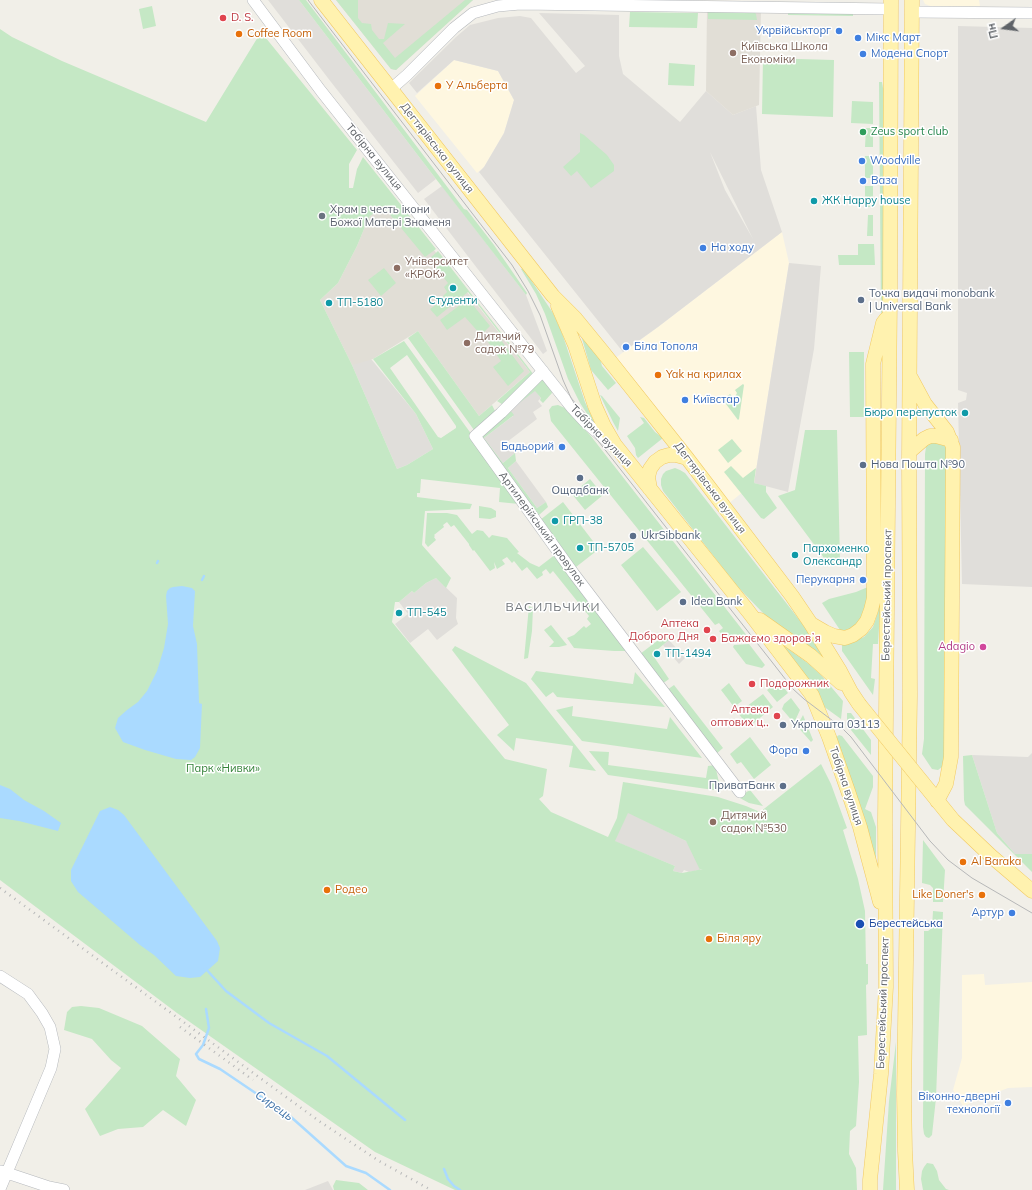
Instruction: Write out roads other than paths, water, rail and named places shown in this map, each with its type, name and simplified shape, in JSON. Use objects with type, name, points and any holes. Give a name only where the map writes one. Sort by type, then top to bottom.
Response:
[{"type":"main road","name":"Дегтярівська вулиця","points":[[321,0],[554,296],[575,318],[687,458],[792,596],[811,624],[859,704],[953,820],[991,856],[1032,891]]},
{"type":"main road","name":"Берестейський проспект","points":[[870,1190],[881,1066],[886,987],[885,820],[890,317],[891,4]]},
{"type":"main road","name":"Берестейський проспект","points":[[907,1190],[904,1094],[910,696],[909,452],[912,6]]},
{"type":"main road","name":"Дегтярівська вулиця","points":[[554,296],[575,345],[595,406],[604,426],[624,457]]},
{"type":"main road","points":[[811,624],[834,636],[845,638],[853,635],[861,629],[867,621],[871,610],[874,598],[872,364],[883,323],[890,317]]},
{"type":"main road","points":[[910,377],[925,404],[947,432],[953,447],[951,757],[946,784],[937,801]]},
{"type":"main road","points":[[909,452],[924,439],[930,436],[951,440]]},
{"type":"main road","points":[[650,489],[648,477],[650,469],[655,462],[662,457],[669,455],[687,458]]},
{"type":"main road","name":"Табірна вулиця","points":[[624,457],[748,611],[812,695],[860,827],[875,881],[886,930]]},
{"type":"main road","name":"Дегтярівська вулиця","points":[[748,611],[810,656],[851,692]]},
{"type":"street","name":"Табірна вулиця","points":[[253,0],[321,91],[558,390],[585,422],[624,457]]},
{"type":"street","points":[[391,89],[459,24],[473,13],[498,6],[520,4],[891,4]]},
{"type":"street","points":[[912,6],[1032,13]]},
{"type":"street","name":"Артилерійський провулок","points":[[543,371],[501,413],[475,436],[574,574],[740,792]]},
{"type":"street","points":[[0,976],[28,994],[50,1027],[55,1048],[51,1068],[3,1172],[0,1190]]},
{"type":"street","points":[[3,1172],[49,1187],[64,1190]]},
{"type":"water","points":[[182,586],[192,588],[195,591],[193,626],[197,644],[199,703],[202,704],[200,748],[195,757],[191,760],[176,759],[123,742],[115,728],[118,718],[138,702],[147,691],[157,671],[164,648],[168,624],[167,591],[173,587]]},
{"type":"water","points":[[0,785],[10,789],[24,800],[44,811],[61,823],[58,831],[19,821],[0,818]]},
{"type":"water","points":[[110,807],[118,810],[124,815],[217,941],[220,948],[218,961],[200,977],[190,978],[176,976],[154,955],[140,945],[78,892],[71,881],[71,870],[100,811]]},
{"type":"waterway","points":[[202,580],[204,576]]},
{"type":"waterway","points":[[205,968],[226,991],[269,1023],[327,1056],[405,1120]]},
{"type":"waterway","name":"Сирець","points":[[206,1009],[209,1028],[203,1045],[196,1054],[199,1059],[220,1069],[291,1117],[346,1166],[366,1173],[390,1190]]},
{"type":"waterway","points":[[444,1169],[448,1179],[460,1190]]},
{"type":"tram line","points":[[308,0],[512,265],[528,291],[540,315],[571,398],[595,437],[793,689],[841,727],[851,737],[930,841],[948,860],[972,878],[1032,913]]},
{"type":"railway","points":[[0,888],[319,1121],[379,1161],[431,1190]]},
{"type":"railway","points":[[180,1027],[253,1080]]},
{"type":"place","name":"D. S.","points":[[223,18]]},
{"type":"place","name":"Укрвійськторг","points":[[839,31]]},
{"type":"place","name":"Coffee Room","points":[[239,34]]},
{"type":"place","name":"Мікс Март","points":[[858,38]]},
{"type":"place","name":"Київська Школа Економіки","points":[[733,53]]},
{"type":"place","name":"Модена Спорт","points":[[863,54]]},
{"type":"place","name":"У Альберта","points":[[438,86]]},
{"type":"place","name":"Zeus sport club","points":[[863,132]]},
{"type":"place","name":"Woodville","points":[[862,161]]},
{"type":"place","name":"Ваза","points":[[863,181]]},
{"type":"place","name":"ЖК Happy house","points":[[814,201]]},
{"type":"place","name":"Храм в честь ікони Божої Матері Знаменя","points":[[322,216]]},
{"type":"place","name":"На ходу","points":[[703,248]]},
{"type":"place","name":"Університет «КРОК»","points":[[397,268]]},
{"type":"place","name":"Студенти","points":[[453,288]]},
{"type":"place","name":"Точка видачі monobank | Universal Bank","points":[[861,300]]},
{"type":"place","name":"ТП-5180","points":[[329,303]]},
{"type":"place","name":"Дитячий садок №79","points":[[467,343]]},
{"type":"place","name":"Біла Тополя","points":[[626,347]]},
{"type":"place","name":"Yak на крилах","points":[[658,375]]},
{"type":"place","name":"Київстар","points":[[685,400]]},
{"type":"place","name":"Бюро перепусток","points":[[965,413]]},
{"type":"place","name":"Бадьорий","points":[[562,447]]},
{"type":"place","name":"Нова Пошта №90","points":[[863,465]]},
{"type":"place","name":"Ощадбанк","points":[[580,478]]},
{"type":"place","name":"ГРП-38","points":[[555,521]]},
{"type":"place","name":"UkrSibbank","points":[[633,536]]},
{"type":"place","name":"ТП-5705","points":[[580,548]]},
{"type":"place","name":"Пархоменко Олександр","points":[[795,555]]},
{"type":"place","name":"Перукарня","points":[[863,580]]},
{"type":"place","name":"Idea Bank","points":[[683,602]]},
{"type":"place","name":"ТП-545","points":[[399,613]]},
{"type":"place","name":"Аптека Доброго Дня","points":[[707,630]]},
{"type":"place","name":"Бажаємо здоровʼя","points":[[713,639]]},
{"type":"place","name":"Adagio","points":[[983,647]]},
{"type":"place","name":"ТП-1494","points":[[657,654]]},
{"type":"place","name":"Подорожник","points":[[752,684]]},
{"type":"place","name":"Аптека оптових ц‥","points":[[777,716]]},
{"type":"place","name":"Укрпошта 03113","points":[[783,725]]},
{"type":"place","name":"Фора","points":[[806,751]]},
{"type":"place","name":"ПриватБанк","points":[[783,786]]},
{"type":"place","name":"Дитячий садок №530","points":[[713,822]]},
{"type":"place","name":"Al Baraka","points":[[963,862]]},
{"type":"place","name":"Родео","points":[[327,890]]},
{"type":"place","name":"Like Doner's","points":[[982,895]]},
{"type":"place","name":"Артур","points":[[1012,913]]},
{"type":"place","name":"Берестейська","points":[[860,924]]},
{"type":"place","name":"Біля яру","points":[[709,939]]},
{"type":"place","name":"Віконно-дверні технології","points":[[1008,1103]]},
{"type":"district","name":"ВАСИЛЬЧИКИ","points":[[553,607]]},
{"type":"park label","name":"Парк «Нивки»","points":[[223,769]]}]
